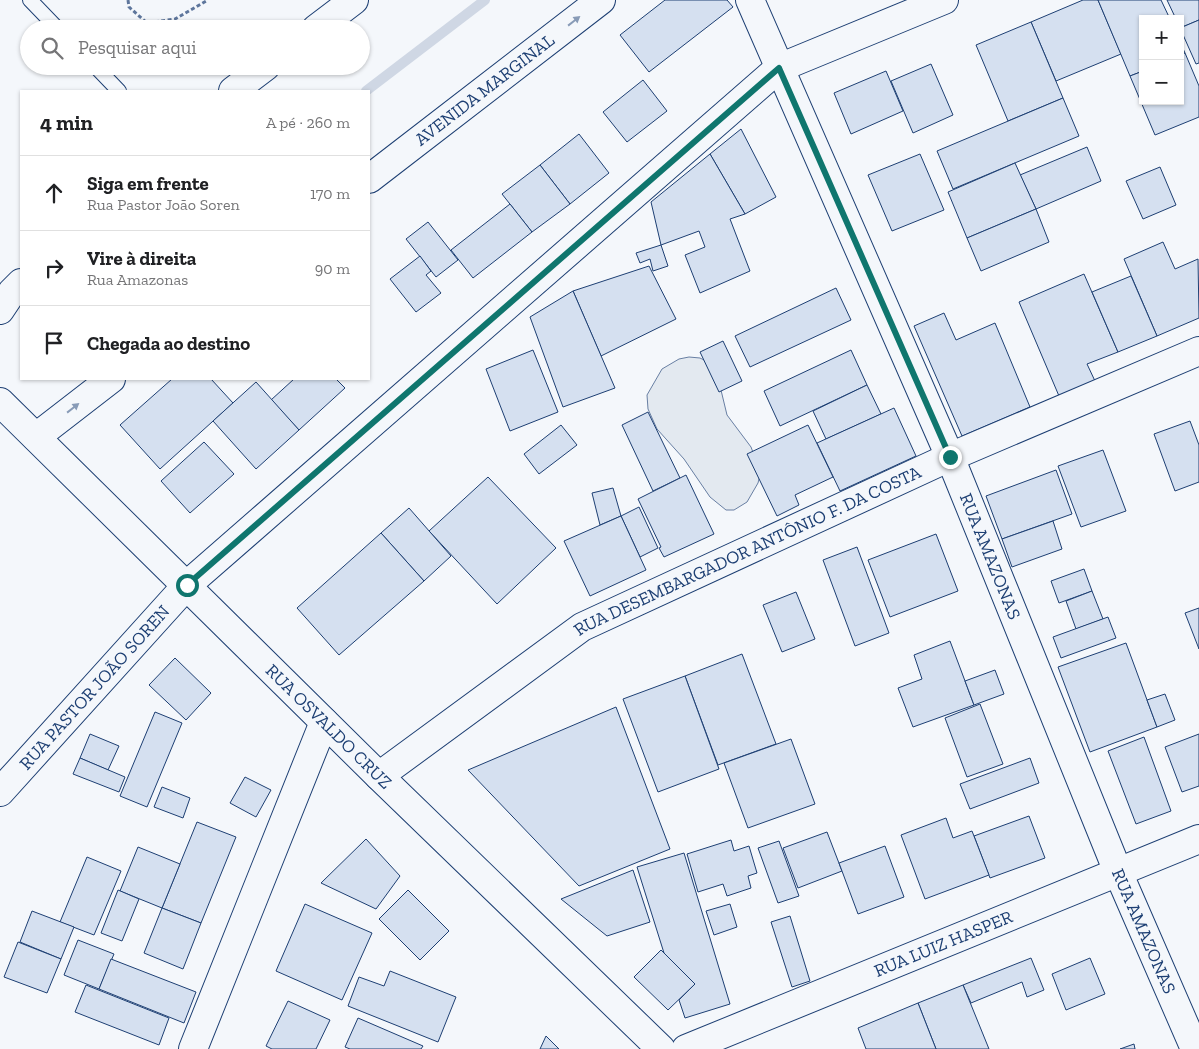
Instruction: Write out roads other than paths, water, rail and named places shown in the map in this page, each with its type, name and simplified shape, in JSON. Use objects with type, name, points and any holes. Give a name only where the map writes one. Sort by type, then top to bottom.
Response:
[{"type":"main road","points":[[328,20],[354,0]]},
{"type":"main road","name":"AVENIDA MARGINAL","points":[[370,179],[601,0]]},
{"type":"main road","name":"RUA AMAZONAS","points":[[750,0],[950,457],[1118,872],[1195,1049]]},
{"type":"main road","name":"RUA PASTOR JOÃO SOREN","points":[[0,792],[187,585],[779,68],[944,0]]},
{"type":"main road","points":[[234,90],[254,75]]},
{"type":"main road","points":[[0,310],[20,284]]},
{"type":"main road","name":"RUA DESEMBARGADOR ANTÔNIO F. DA COSTA","points":[[379,776],[582,627],[950,457],[1199,352]]},
{"type":"main road","points":[[36,436],[110,380]]},
{"type":"main road","name":"RUA OSVALDO CRUZ","points":[[0,402],[379,776],[661,1049]]},
{"type":"main road","points":[[193,1049],[324,722]]},
{"type":"main road","name":"RUA LUIZ HASPER","points":[[686,1049],[1199,839]]},
{"type":"lane","points":[[30,0],[49,20]]},
{"type":"lane","points":[[104,75],[118,90]]},
{"type":"waterway","points":[[367,90],[485,0]]}]
